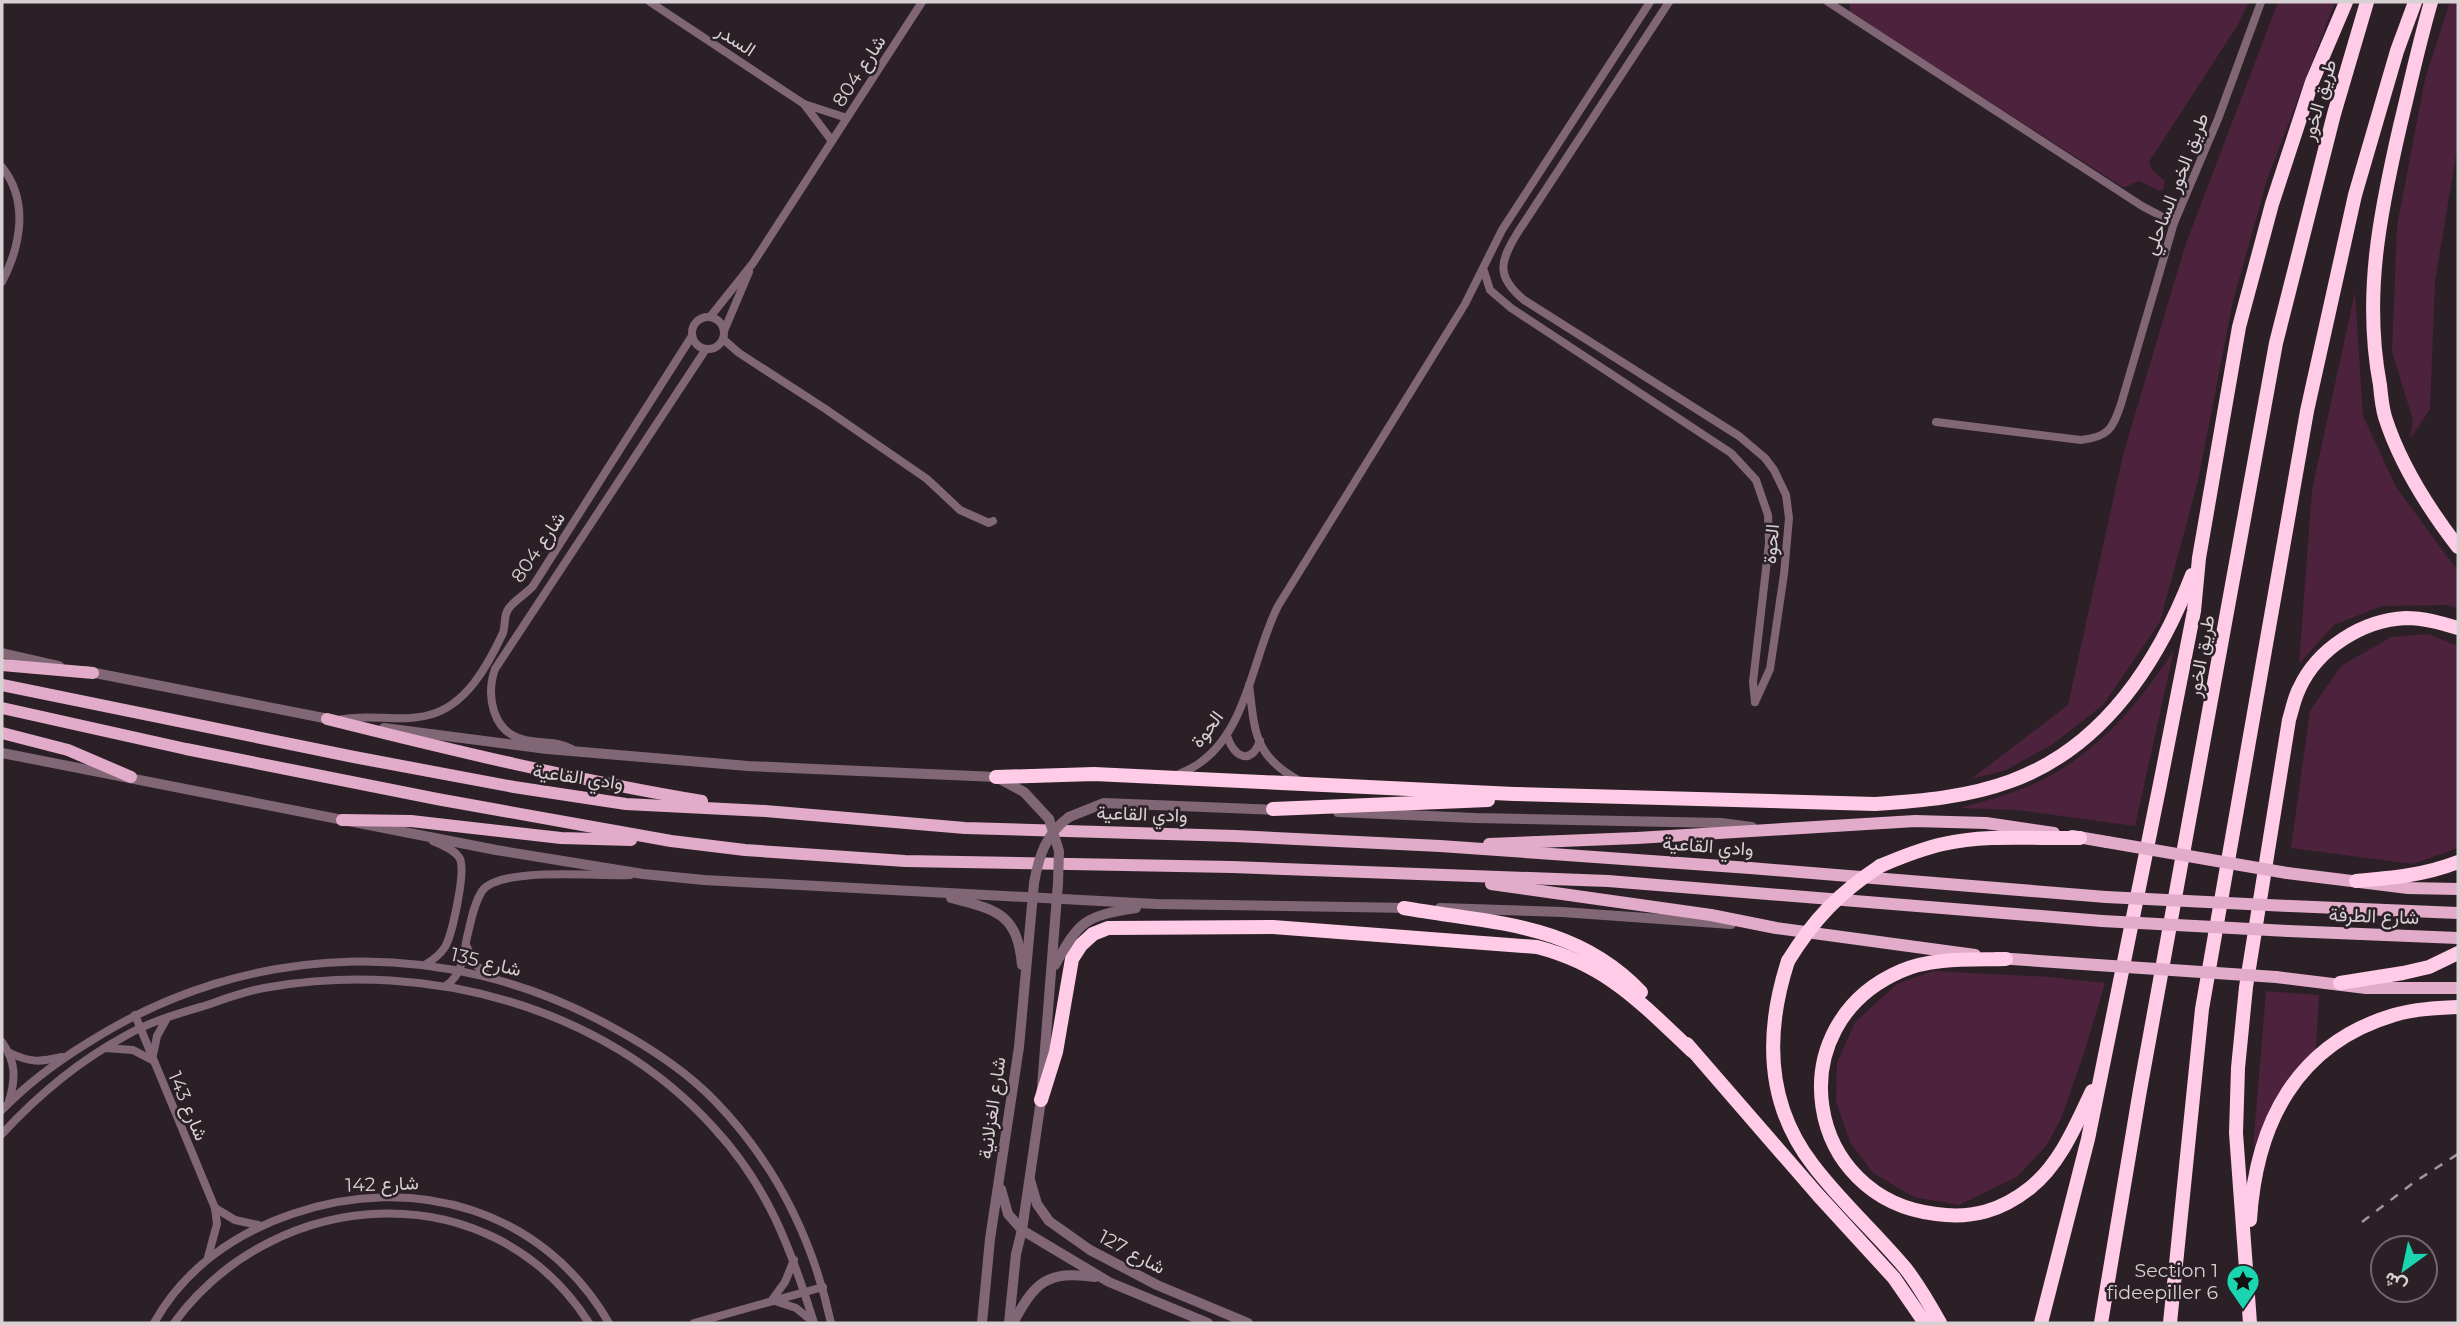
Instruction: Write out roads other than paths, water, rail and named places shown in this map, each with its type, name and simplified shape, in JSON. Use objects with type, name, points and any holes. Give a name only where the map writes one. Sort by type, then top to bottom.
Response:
[{"type":"highway","points":[[2041,1323],[2088,1139],[2194,611],[2199,558],[2239,327],[2272,204],[2312,82],[2346,2]]},
{"type":"highway","name":"طريق الخور","points":[[2101,1323],[2140,1090],[2276,343],[2334,114],[2367,2]]},
{"type":"highway","points":[[2170,1323],[2202,1009],[2307,411],[2355,195],[2397,51],[2415,2]]},
{"type":"highway","points":[[2431,2],[2416,56],[2381,216],[2373,275],[2373,349],[2385,416],[2409,474],[2458,547]]},
{"type":"highway","points":[[996,777],[1094,774],[1514,794],[1875,803],[1944,797],[2012,781],[2059,758],[2100,726],[2134,686],[2175,618],[2199,558]]},
{"type":"highway","points":[[2250,1323],[2236,1133],[2238,1068],[2246,987],[2289,720],[2299,688],[2305,679],[2318,661],[2343,639],[2372,624],[2405,618],[2436,621],[2458,628]]},
{"type":"highway","points":[[1273,809],[1485,801],[1514,794]]},
{"type":"highway","points":[[1940,1323],[1907,1270],[1812,1164],[1793,1133],[1780,1100],[1773,1065],[1772,1030],[1777,995],[1788,961],[1806,932],[1827,907],[1853,884],[1880,866],[1911,853],[1979,839],[2080,838]]},
{"type":"highway","points":[[2356,881],[2403,877],[2438,870],[2458,862]]},
{"type":"highway","points":[[1404,908],[1532,929],[1573,942],[1602,958],[1628,978],[1894,1278],[1925,1323]]},
{"type":"highway","points":[[1041,1100],[1056,1052],[1072,959],[1081,945],[1093,934],[1108,928],[1273,927],[1537,947],[1578,960],[1627,989],[1692,1051]]},
{"type":"highway","points":[[2340,983],[2403,974],[2429,967],[2458,953]]},
{"type":"highway","points":[[2006,959],[1940,961],[1903,970],[1869,988],[1843,1016],[1825,1050],[1819,1087],[1827,1128],[1847,1165],[1878,1194],[1916,1212],[1958,1217],[1999,1209],[2031,1188],[2056,1159],[2102,1071]]},
{"type":"highway","points":[[2247,1267],[2252,1194],[2262,1144],[2277,1109],[2299,1077],[2340,1040],[2366,1026],[2414,1011],[2458,1007]]},
{"type":"main road","points":[[2,665],[93,673]]},
{"type":"main road","name":"وادي القاعية","points":[[2,685],[354,757],[514,787],[626,804],[765,811],[965,828],[1208,835],[1440,846],[2106,897],[2290,906]]},
{"type":"main road","points":[[2,708],[332,778],[671,841],[745,850],[905,861],[1232,867],[1441,876],[1529,891],[1710,915],[1776,928],[2006,959],[2276,977],[2387,989],[2458,988]]},
{"type":"main road","points":[[331,720],[441,748],[640,790],[765,811]]},
{"type":"main road","points":[[2,733],[68,750],[131,777]]},
{"type":"main road","points":[[342,820],[411,821],[561,838],[671,841]]},
{"type":"main road","points":[[1440,846],[1951,821],[1986,823],[2287,873],[2408,888],[2458,889]]},
{"type":"main road","name":"شارع الطرفة","points":[[1441,876],[1608,881],[2102,921],[2458,938]]},
{"type":"main road","name":"شارع الطرفة","points":[[2290,906],[2458,913]]},
{"type":"street","name":"السدر","points":[[649,2],[804,104]]},
{"type":"street","name":"شارع 804","points":[[709,317],[753,263],[922,2]]},
{"type":"street","name":"الحوة","points":[[1171,777],[1200,764],[1227,736],[1241,708],[1267,628],[1278,606],[1465,304],[1502,230],[1650,2]]},
{"type":"street","points":[[1483,269],[1503,264],[1525,221],[1669,2]]},
{"type":"street","points":[[1828,2],[2142,206],[2174,223]]},
{"type":"street","name":"طريق الخور الساحلي","points":[[1936,422],[2081,440],[2104,435],[2116,418],[2174,223],[2218,120],[2260,2]]},
{"type":"street","points":[[804,104],[847,118]]},
{"type":"street","points":[[804,104],[832,141]]},
{"type":"street","points":[[2,168],[19,199],[20,218],[11,258],[2,282]]},
{"type":"street","name":"شارع 804","points":[[723,335],[753,263]]},
{"type":"street","name":"الحوة","points":[[1483,269],[1490,290],[1511,309],[1731,453],[1756,480],[1765,500],[1769,530],[1754,667],[1755,702],[1770,669],[1789,518],[1786,495],[1774,470],[1765,458],[1739,436],[1524,300],[1506,282],[1503,264]]},
{"type":"street","points":[[739,353],[697,345],[692,335],[696,322],[709,317],[722,325],[723,335],[739,353],[927,479],[960,510],[989,523],[993,522]]},
{"type":"street","name":"شارع 804","points":[[331,720],[358,716],[402,719],[428,716],[445,709],[470,688],[504,631],[507,610],[533,586],[692,335]]},
{"type":"street","points":[[710,348],[723,335]]},
{"type":"street","name":"شارع 804","points":[[577,752],[562,744],[521,739],[510,733],[495,714],[490,693],[491,682],[500,662],[710,348]]},
{"type":"street","name":"وادي القاعية","points":[[2,651],[93,673],[331,720],[577,752],[760,767],[996,777]]},
{"type":"street","points":[[1754,667],[1770,669]]},
{"type":"street","name":"الحوة","points":[[1249,682],[1253,715],[1264,754],[1279,770],[1303,782]]},
{"type":"street","points":[[1227,736],[1233,751],[1246,756],[1254,752],[1260,741]]},
{"type":"street","points":[[2,753],[424,837],[643,874],[704,880],[1156,905],[1562,912],[1776,928]]},
{"type":"street","points":[[996,777],[1024,792],[1049,819],[1059,851],[1041,1100],[1016,1254],[1011,1323]]},
{"type":"street","name":"وادي القاعية","points":[[1054,830],[1069,817],[1093,806],[1111,803],[1475,818],[1721,823],[1761,829]]},
{"type":"street","points":[[1032,898],[1044,843],[1054,830]]},
{"type":"street","points":[[424,837],[454,852],[460,859],[462,869],[460,890],[446,945],[436,958],[424,965]]},
{"type":"street","points":[[447,985],[461,971],[473,909],[489,884],[525,875],[602,877],[643,874]]},
{"type":"street","points":[[924,891],[978,905],[1005,918],[1014,932],[1021,953],[1025,996]]},
{"type":"street","name":"شارع الغزلانية","points":[[982,1323],[990,1239],[1025,996],[1032,898]]},
{"type":"street","points":[[1052,971],[1072,934],[1081,924],[1105,913],[1156,905]]},
{"type":"street","points":[[466,945],[475,964],[491,978]]},
{"type":"street","name":"شارع 135","points":[[2,1110],[65,1057],[135,1015],[184,994],[265,969],[346,962],[386,962],[424,965],[491,978],[551,997],[596,1018],[661,1056],[704,1091],[743,1134],[780,1187],[807,1239],[831,1323]]},
{"type":"street","name":"شارع 135","points":[[2,1134],[29,1106],[105,1048],[168,1017],[250,991],[307,982],[347,979],[447,985],[519,1004],[550,1015],[602,1040],[664,1083],[706,1119],[742,1162],[775,1216],[794,1258],[814,1323]]},
{"type":"street","name":"شارع 143","points":[[135,1015],[215,1208],[217,1224],[207,1259]]},
{"type":"street","points":[[105,1048],[133,1050],[152,1060],[157,1037],[168,1017]]},
{"type":"street","points":[[2,1042],[10,1053],[15,1079],[9,1103]]},
{"type":"street","points":[[10,1053],[26,1061],[35,1062],[65,1057]]},
{"type":"street","name":"شارع 127","points":[[1000,1175],[1005,1208],[1022,1230],[1101,1277],[1208,1323]]},
{"type":"street","name":"شارع 127","points":[[1029,1177],[1037,1204],[1049,1221],[1110,1262],[1248,1323]]},
{"type":"street","name":"شارع 142","points":[[154,1323],[175,1292],[207,1259],[246,1232],[302,1210],[366,1197],[401,1196],[430,1199],[467,1208],[499,1222],[549,1251],[583,1285],[610,1323]]},
{"type":"street","points":[[215,1208],[235,1220],[261,1225]]},
{"type":"street","name":"شارع 142","points":[[174,1323],[203,1289],[245,1257],[281,1236],[305,1226],[340,1217],[401,1212],[462,1224],[519,1252],[558,1281],[589,1323]]},
{"type":"street","points":[[772,1300],[785,1282],[794,1258]]},
{"type":"street","points":[[1011,1323],[1031,1292],[1044,1281],[1067,1275],[1101,1277],[1110,1262]]},
{"type":"street","points":[[694,1323],[822,1287]]},
{"type":"street","points":[[772,1300],[796,1308],[814,1323]]},
{"type":"railway","points":[[2362,1222],[2413,1183],[2458,1154]]},
{"type":"place","name":"Section 1 fideepiller 6","points":[[2243,1311]]}]
